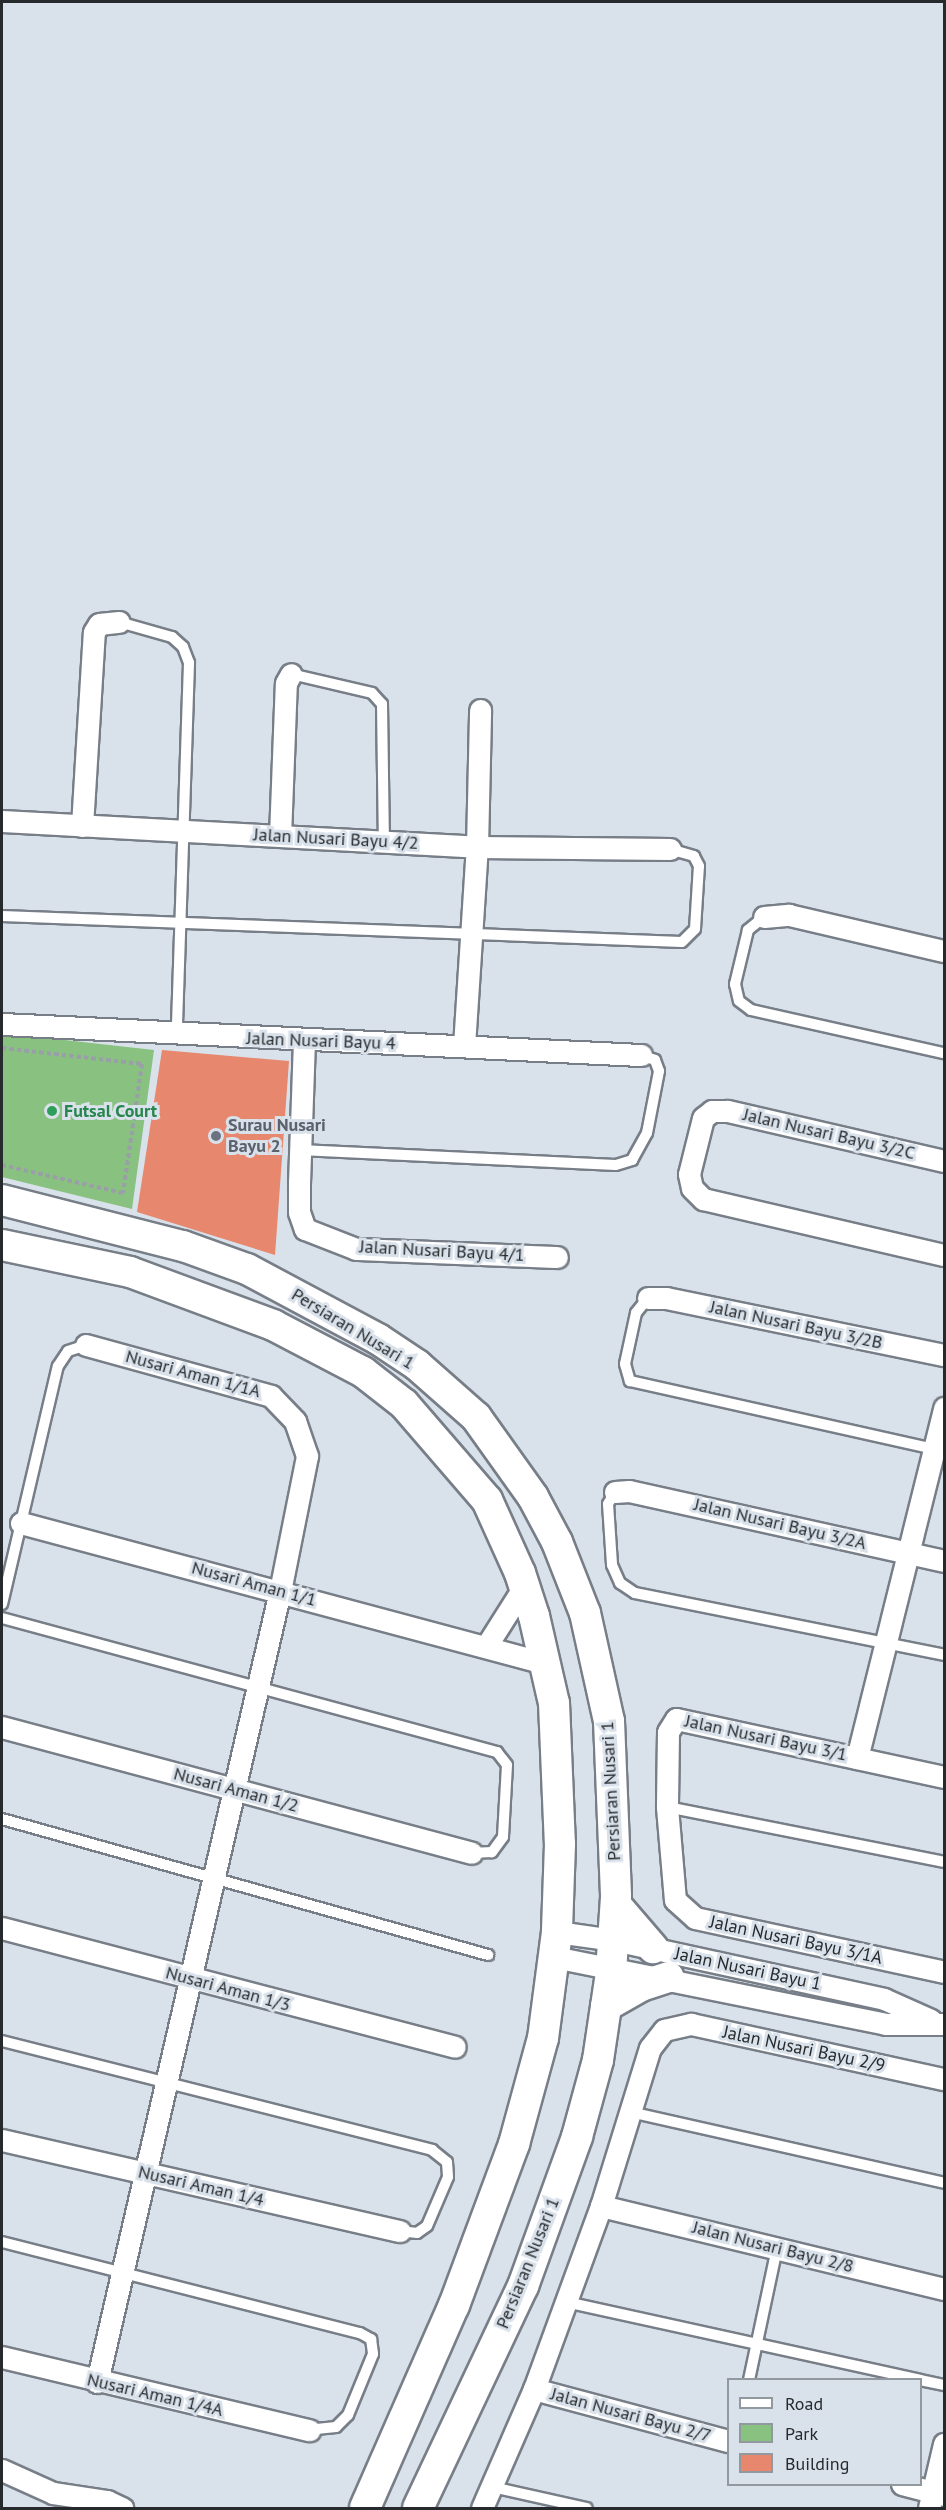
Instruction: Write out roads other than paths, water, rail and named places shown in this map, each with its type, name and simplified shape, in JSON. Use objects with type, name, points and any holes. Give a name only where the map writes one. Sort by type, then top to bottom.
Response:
[{"type":"main road","name":"Persiaran Nusari 1","points":[[2,1200],[183,1246],[247,1269],[378,1339],[417,1365],[476,1417],[533,1497],[557,1542],[585,1613],[609,1721],[616,1905],[613,1953],[598,2060],[578,2137],[523,2286],[418,2508]]},
{"type":"main road","name":"Persiaran Nusari 1","points":[[2,1245],[130,1272],[273,1325],[363,1372],[404,1404],[443,1445],[487,1500],[525,1585],[554,1703],[557,1751],[556,1944],[543,2038],[514,2144],[454,2305],[365,2508]]},
{"type":"main road","points":[[616,1905],[653,1948]]},
{"type":"main road","points":[[606,2006],[641,1986],[669,1977]]},
{"type":"street","points":[[82,826],[94,632],[99,624],[119,622]]},
{"type":"street","points":[[280,836],[286,683],[291,674]]},
{"type":"street","points":[[464,1046],[477,847],[480,710]]},
{"type":"street","name":"Jalan Nusari Bayu 4/2","points":[[2,820],[477,847],[670,849]]},
{"type":"street","points":[[764,917],[789,915],[945,951]]},
{"type":"street","name":"Jalan Nusari Bayu 4","points":[[2,1024],[641,1055]]},
{"type":"street","name":"Jalan Nusari Bayu 4/1","points":[[304,1040],[299,1212],[305,1229],[330,1241],[356,1249],[557,1257]]},
{"type":"street","name":"Jalan Nusari Bayu 3/2C","points":[[945,1161],[727,1111],[712,1111],[703,1118],[689,1174],[692,1188],[703,1198],[945,1255]]},
{"type":"street","name":"Jalan Nusari Bayu 3/2B","points":[[648,1298],[666,1298],[945,1355]]},
{"type":"street","name":"Nusari Aman 1/1A","points":[[86,1345],[271,1396],[295,1421],[307,1456],[280,1591],[97,2382]]},
{"type":"street","points":[[857,1758],[886,1642],[940,1450],[945,1408]]},
{"type":"street","name":"Jalan Nusari Bayu 3/2A","points":[[615,1492],[629,1491],[945,1561]]},
{"type":"street","name":"Nusari Aman 1/1","points":[[21,1523],[487,1645],[544,1663]]},
{"type":"street","points":[[487,1645],[525,1585]]},
{"type":"street","name":"Jalan Nusari Bayu 3/1","points":[[667,1807],[668,1732],[676,1719],[945,1776]]},
{"type":"street","name":"Nusari Aman 1/2","points":[[2,1727],[471,1853]]},
{"type":"street","name":"Jalan Nusari Bayu 3/1A","points":[[667,1807],[675,1900],[695,1918],[945,1972]]},
{"type":"street","name":"Nusari Aman 1/3","points":[[2,1928],[189,1979],[455,2047]]},
{"type":"street","name":"Jalan Nusari Bayu 1","points":[[556,1944],[613,1953],[669,1977],[885,2024],[939,2023]]},
{"type":"street","name":"Jalan Nusari Bayu 1","points":[[613,1953],[653,1948],[884,1999],[939,2023]]},
{"type":"street","name":"Jalan Nusari Bayu 2/9","points":[[630,2112],[650,2048],[664,2030],[691,2024],[945,2079]]},
{"type":"street","points":[[482,2508],[534,2389],[601,2206],[630,2112]]},
{"type":"street","name":"Nusari Aman 1/4","points":[[2,2140],[400,2231]]},
{"type":"street","name":"Jalan Nusari Bayu 2/8","points":[[601,2206],[945,2289]]},
{"type":"street","name":"Nusari Aman 1/4A","points":[[2,2357],[97,2382],[309,2430]]},
{"type":"street","name":"Jalan Nusari Bayu 2/7","points":[[534,2389],[727,2440]]},
{"type":"street","points":[[907,2486],[936,2499],[945,2444]]},
{"type":"street","points":[[2,2470],[49,2501],[107,2501],[122,2508]]},
{"type":"lane","points":[[119,622],[172,637],[183,647],[189,663],[177,1034]]},
{"type":"lane","points":[[291,674],[372,693],[382,704],[384,841]]},
{"type":"lane","points":[[2,916],[472,936],[682,942],[695,929],[699,866],[694,856],[670,849]]},
{"type":"lane","points":[[764,917],[748,930],[735,984],[739,1001],[751,1010],[945,1053]]},
{"type":"lane","points":[[300,1150],[616,1165],[632,1160],[646,1133],[659,1071],[655,1060],[641,1055]]},
{"type":"lane","points":[[648,1298],[636,1313],[625,1364],[630,1381],[940,1450]]},
{"type":"lane","points":[[2,1604],[58,1366],[68,1352],[86,1345]]},
{"type":"lane","points":[[615,1492],[608,1504],[612,1565],[620,1583],[635,1593],[945,1655]]},
{"type":"lane","points":[[2,1618],[257,1689],[497,1752],[507,1765],[503,1837],[492,1852],[471,1853]]},
{"type":"lane","points":[[667,1807],[945,1862]]},
{"type":"lane","points":[[2,1819],[488,1955]]},
{"type":"lane","points":[[2,2041],[432,2150],[447,2162],[448,2177],[427,2226],[417,2233],[400,2231]]},
{"type":"lane","points":[[630,2112],[945,2183]]},
{"type":"lane","points":[[2,2242],[360,2333],[371,2339],[373,2354],[348,2415],[336,2427],[309,2430]]},
{"type":"lane","points":[[749,2378],[777,2248]]},
{"type":"lane","points":[[566,2302],[911,2378]]},
{"type":"lane","points":[[922,2380],[945,2385]]},
{"type":"lane","points":[[492,2487],[587,2508]]},
{"type":"place","name":"Futsal Court","points":[[52,1111]]},
{"type":"place","name":"Surau Nusari Bayu 2","points":[[216,1136]]}]
